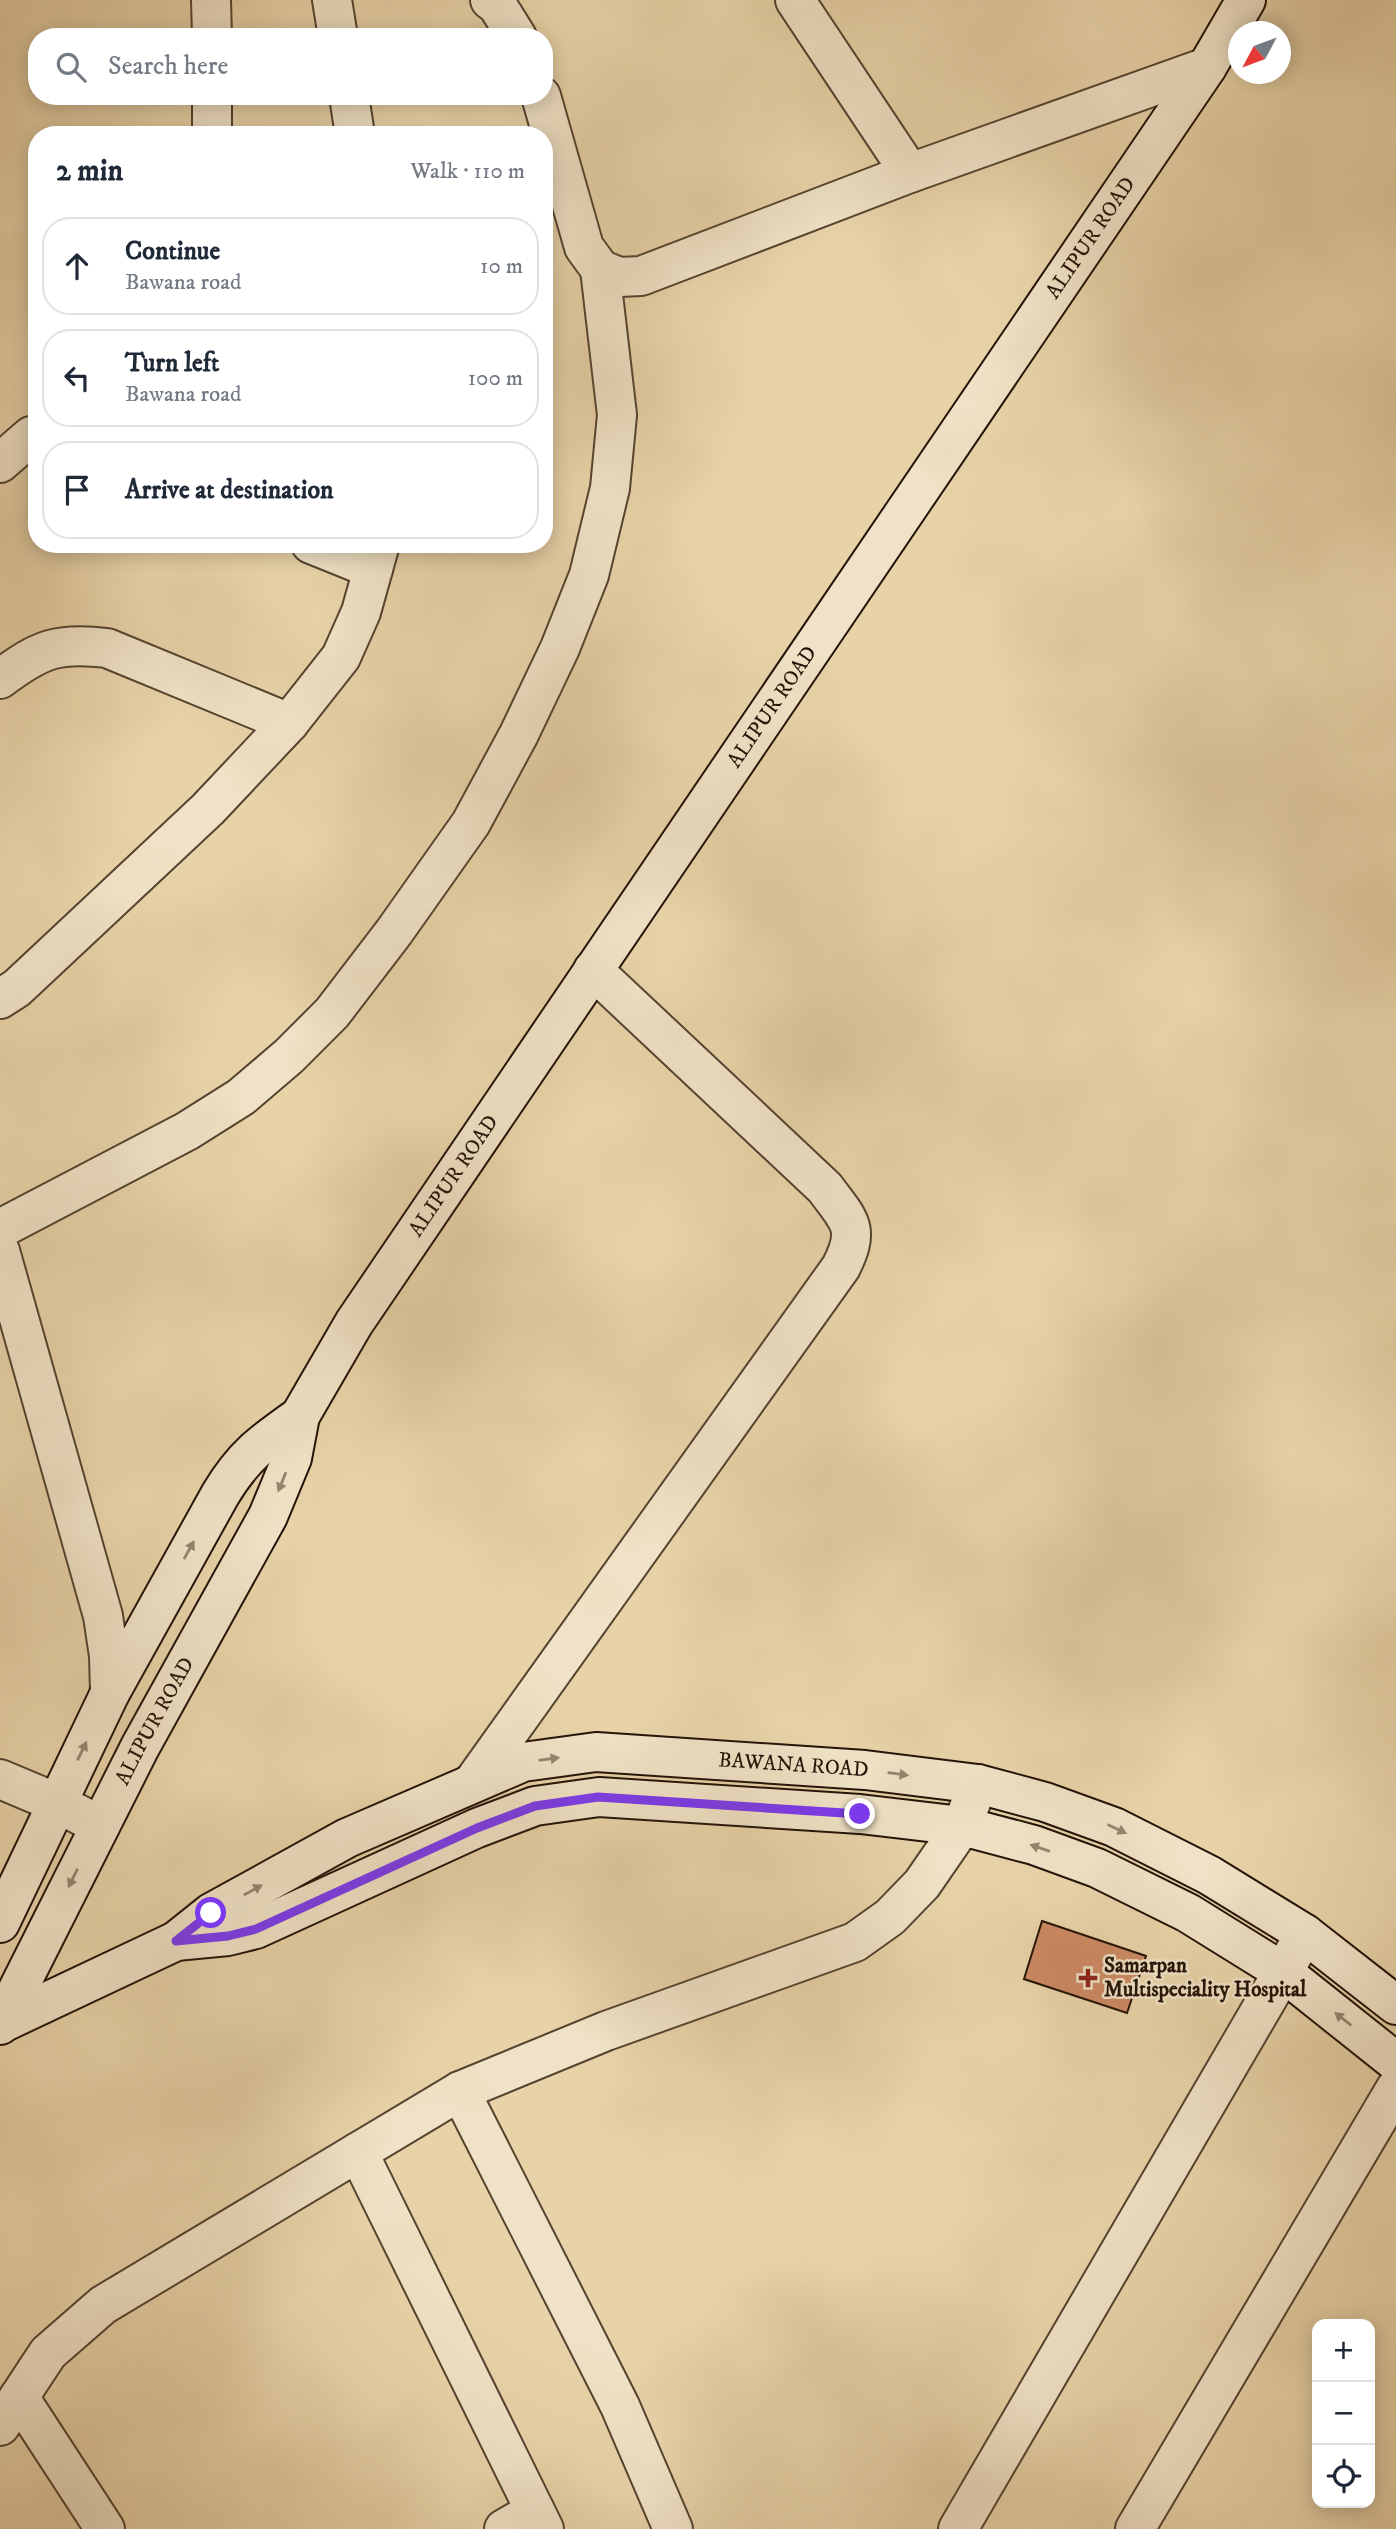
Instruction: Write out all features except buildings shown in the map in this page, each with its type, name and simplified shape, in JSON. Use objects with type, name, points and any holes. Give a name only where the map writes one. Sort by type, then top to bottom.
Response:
[{"type":"street","points":[[211,0],[212,28]]},
{"type":"street","points":[[332,0],[337,28]]},
{"type":"street","points":[[490,0],[497,5],[511,28]]},
{"type":"street","points":[[795,0],[910,173]]},
{"type":"street","name":"ALIPUR ROAD","points":[[0,2024],[99,1825],[268,1516],[292,1458],[300,1416],[354,1323],[1207,67],[1246,0]]},
{"type":"street","points":[[600,269],[619,277],[641,276],[910,173],[1207,67]]},
{"type":"street","points":[[212,105],[212,126]]},
{"type":"street","points":[[350,105],[354,126]]},
{"type":"street","points":[[544,105],[550,126]]},
{"type":"street","points":[[0,1229],[187,1132],[241,1097],[289,1056],[332,1013],[394,933],[471,822],[519,734],[560,648],[589,575],[610,488],[617,415],[600,269],[584,247],[553,138]]},
{"type":"street","points":[[0,463],[23,432]]},
{"type":"street","points":[[0,999],[17,988],[208,809],[289,723],[341,657],[361,612],[377,557],[357,553]]},
{"type":"street","points":[[0,678],[27,659],[53,648],[78,644],[107,648],[289,723]]},
{"type":"street","points":[[474,1781],[841,1267],[852,1246],[850,1223],[825,1188],[593,970]]},
{"type":"street","points":[[0,1251],[103,1616],[109,1656],[110,1693]]},
{"type":"street","name":"ALIPUR ROAD","points":[[0,1923],[110,1693],[236,1468],[257,1446],[300,1416]]},
{"type":"street","name":"BAWANA ROAD","points":[[0,2024],[176,1941],[211,1913],[347,1838],[523,1762],[597,1752],[864,1770],[978,1784],[1045,1802],[1114,1827],[1209,1875],[1306,1934],[1396,2005]]},
{"type":"street","points":[[0,1779],[57,1803],[99,1825]]},
{"type":"street","points":[[105,2529],[9,2411],[48,2353],[103,2305],[460,2091],[606,2031],[855,1942],[891,1917],[922,1884],[962,1826],[978,1784]]},
{"type":"street","name":"BAWANA ROAD","points":[[176,1941],[228,1936],[256,1929],[477,1828],[535,1806],[598,1797],[860,1814],[962,1826],[1034,1845],[1097,1868],[1188,1913],[1283,1972],[1396,2062]]},
{"type":"street","points":[[958,2529],[1306,1934]]},
{"type":"street","points":[[1135,2529],[1396,2088]]},
{"type":"street","points":[[460,2091],[620,2406],[673,2529]]},
{"type":"street","points":[[359,2152],[528,2523]]},
{"type":"place","name":"Samarpan Multispeciality Hospital","points":[[1088,1978]]},
{"type":"route","points":[[211,1913],[176,1941],[228,1936],[256,1929],[477,1828],[535,1806],[598,1797],[860,1814]]}]
